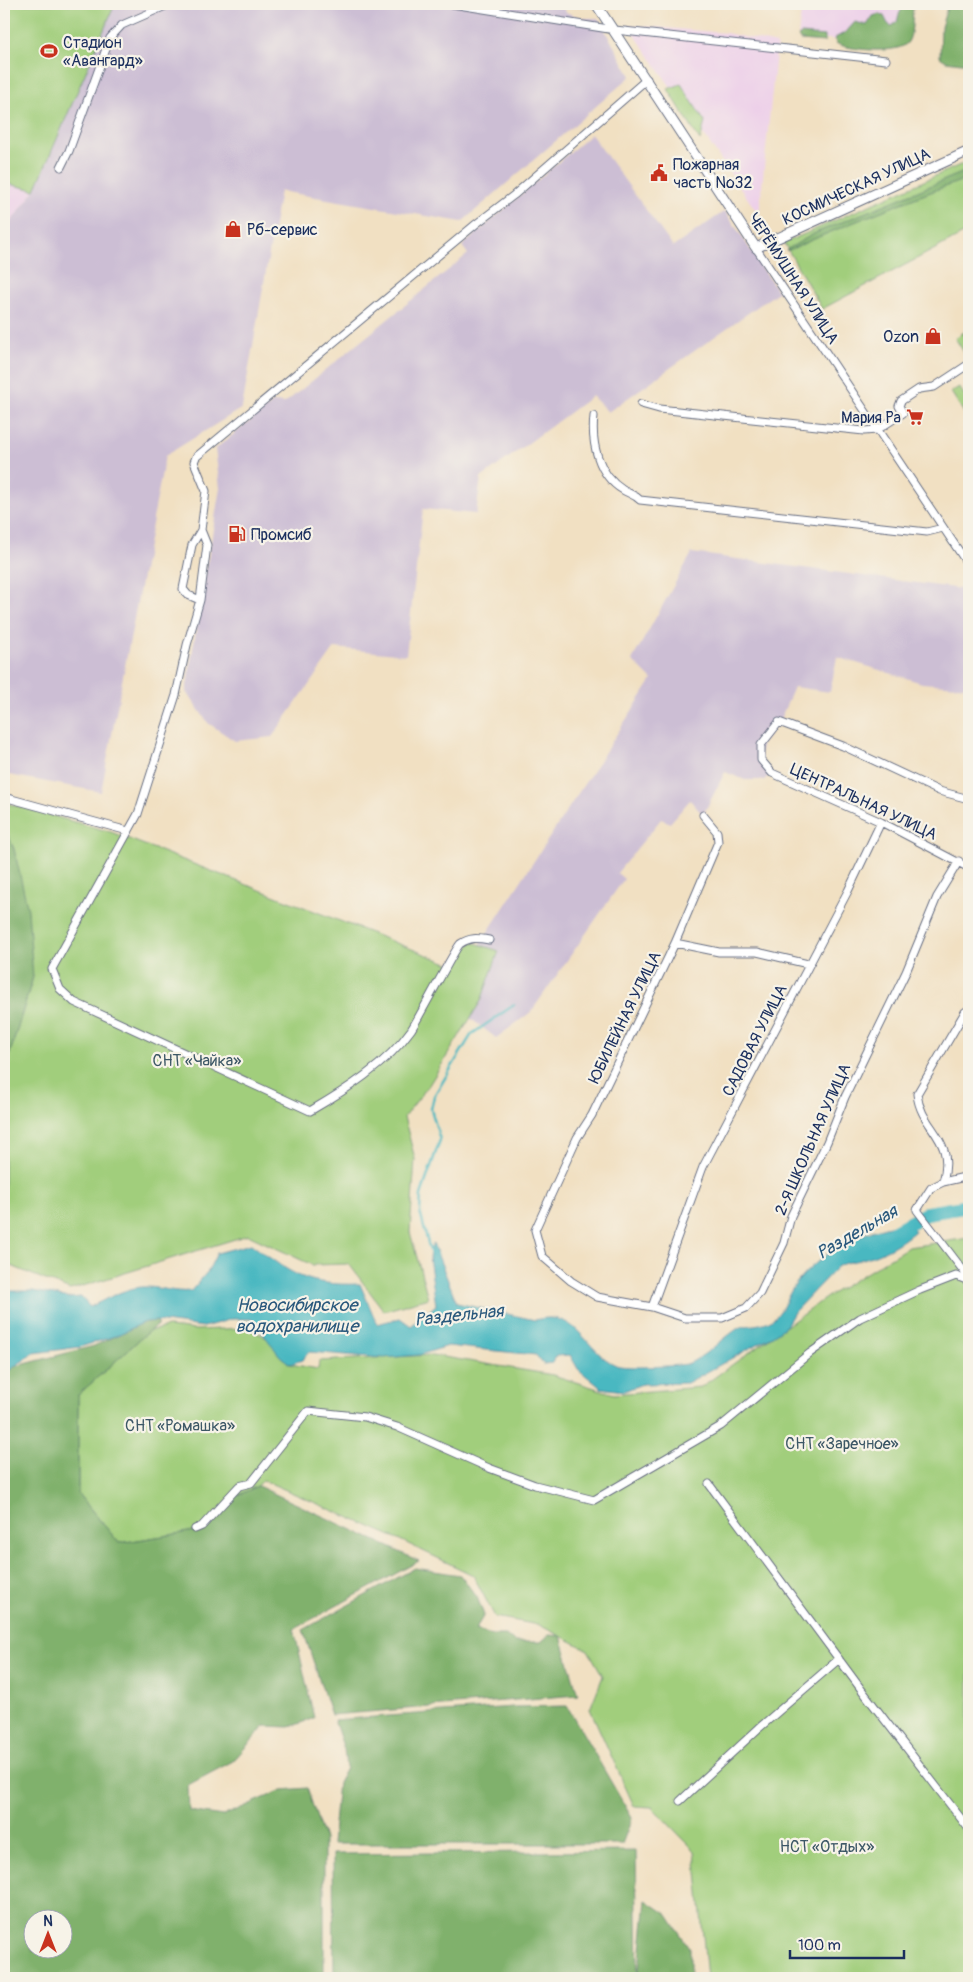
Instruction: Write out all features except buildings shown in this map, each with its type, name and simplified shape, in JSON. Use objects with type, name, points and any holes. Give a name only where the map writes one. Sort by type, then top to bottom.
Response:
[{"type":"street","points":[[61,167],[69,151],[110,38],[122,25],[170,4]]},
{"type":"street","points":[[452,4],[615,30],[886,60]]},
{"type":"street","name":"ЧЕРЁМУШНАЯ УЛИЦА","points":[[596,4],[615,30],[756,248],[969,566]]},
{"type":"street","points":[[200,600],[188,596],[183,588],[192,545],[201,530],[206,492],[194,462],[196,457],[461,236],[514,196],[647,79]]},
{"type":"street","name":"КОСМИЧЕСКАЯ УЛИЦА","points":[[756,248],[969,151]]},
{"type":"street","points":[[641,404],[668,410],[864,431],[877,430],[903,413],[900,406],[901,401],[922,388],[934,387],[969,364]]},
{"type":"street","points":[[594,416],[592,433],[599,462],[623,490],[634,494],[640,500],[927,532],[942,528]]},
{"type":"street","points":[[201,530],[207,545],[200,600],[173,704],[138,814],[52,969],[60,989],[74,1002],[310,1111],[368,1074],[410,1032],[435,991],[459,944],[472,937],[489,940]]},
{"type":"street","name":"ЦЕНТРАЛЬНАЯ УЛИЦА","points":[[969,799],[939,791],[843,746],[779,722],[761,745],[761,760],[772,773],[881,822],[959,861],[969,868]]},
{"type":"street","points":[[4,797],[128,831]]},
{"type":"street","name":"ЮБИЛЕЙНАЯ УЛИЦА","points":[[535,1230],[577,1138],[592,1115],[675,942],[718,842],[717,832],[703,815]]},
{"type":"street","name":"САДОВАЯ УЛИЦА","points":[[652,1307],[662,1275],[703,1167],[848,891],[881,822]]},
{"type":"street","name":"2-Я ШКОЛЬНАЯ УЛИЦА","points":[[535,1230],[542,1256],[571,1281],[597,1296],[624,1303],[652,1307],[685,1318],[722,1318],[746,1308],[760,1293],[784,1242],[791,1216],[827,1142],[845,1097],[906,972],[938,897],[959,861]]},
{"type":"street","points":[[675,942],[719,952],[757,952],[808,964]]},
{"type":"street","points":[[944,1182],[948,1165],[941,1140],[918,1104],[917,1094],[965,1012],[969,1009]]},
{"type":"street","points":[[969,1176],[944,1182],[931,1188],[917,1210],[931,1231],[951,1252],[969,1280]]},
{"type":"street","points":[[195,1529],[202,1526],[239,1486],[251,1483],[308,1412],[365,1417],[397,1427],[488,1468],[535,1485],[594,1500],[721,1426],[810,1353],[860,1318],[920,1290],[956,1276],[969,1280]]},
{"type":"street","points":[[709,1484],[839,1659],[969,1829]]},
{"type":"street","points":[[680,1801],[759,1728],[839,1659]]},
{"type":"shaded area","points":[[115,4],[561,4],[566,12],[581,18],[598,18],[631,76],[462,222],[280,191],[242,408],[165,456],[101,792],[4,774],[4,231],[35,190]]},
{"type":"shaded area","points":[[802,4],[907,4],[902,46],[798,36]]},
{"type":"shaded area","points":[[628,25],[726,33],[777,44],[759,215]]},
{"type":"shaded area","points":[[591,134],[673,247],[725,211],[778,292],[608,412],[592,396],[481,478],[476,514],[423,509],[406,655],[335,648],[272,737],[235,741],[208,723],[186,691],[220,488],[215,449],[274,402],[285,403],[468,254],[462,246]]},
{"type":"shaded area","points":[[4,183],[35,190],[4,231]]},
{"type":"shaded area","points":[[692,553],[969,590],[969,687],[922,683],[837,657],[830,692],[794,687],[779,722],[761,745],[761,760],[772,773],[764,780],[745,780],[725,772],[703,815],[690,800],[670,823],[661,819],[617,873],[624,879],[531,1012],[496,1038],[470,1018],[481,1001],[499,951],[480,944],[652,680],[632,660]]},
{"type":"green space","name":"Стадион «Авангард»","points":[[4,4],[115,4],[35,190],[4,183]]},
{"type":"green space","points":[[905,4],[911,4],[913,7],[911,35],[908,42],[903,46],[895,49],[873,50],[850,48],[836,43],[835,38],[846,32],[855,22],[867,25],[873,16],[879,14],[884,16],[888,24],[892,26],[897,22]]},
{"type":"green space","points":[[948,4],[969,4],[969,64],[946,61],[940,57],[941,27]]},
{"type":"green space","points":[[801,34],[825,36],[825,42],[800,40],[798,36]]},
{"type":"green space","points":[[681,84],[705,122],[700,141],[668,89]]},
{"type":"green space","points":[[969,161],[969,231],[822,309],[784,243]]},
{"type":"green space","points":[[969,170],[969,177],[958,182],[786,250],[815,233]]},
{"type":"green space","points":[[969,329],[969,356],[967,357],[955,338]]},
{"type":"green space","points":[[959,387],[969,402],[969,421],[951,392]]},
{"type":"green space","name":"СНТ «Чайка»","points":[[4,804],[111,832],[453,965],[472,942],[499,951],[481,1001],[429,1085],[404,1117],[415,1159],[410,1232],[428,1298],[384,1311],[349,1264],[312,1265],[248,1235],[70,1290],[4,1263],[4,1073],[33,977],[14,849],[4,827]]},
{"type":"green space","points":[[4,827],[14,849],[28,910],[33,977],[4,1073]]},
{"type":"green space","points":[[969,1238],[969,1978],[707,1978],[695,1851],[652,1807],[634,1806],[590,1709],[603,1676],[588,1650],[539,1625],[495,1617],[473,1575],[398,1539],[263,1480],[258,1486],[236,1496],[201,1530],[119,1543],[78,1494],[78,1395],[149,1331],[168,1327],[196,1330],[249,1328],[268,1339],[280,1356],[290,1364],[318,1369],[319,1361],[432,1355],[553,1375],[614,1394],[701,1387],[827,1297],[908,1247]]},
{"type":"green space","points":[[156,1321],[159,1324],[78,1395],[78,1494],[119,1543],[201,1530],[236,1496],[258,1486],[419,1561],[294,1629],[314,1718],[290,1727],[265,1726],[233,1761],[188,1785],[189,1811],[223,1816],[282,1790],[307,1788],[324,1839],[324,1978],[4,1978],[4,1375],[13,1367],[94,1346],[145,1322]]},
{"type":"green space","points":[[415,1568],[460,1575],[477,1597],[484,1615],[475,1630],[492,1635],[506,1635],[514,1642],[541,1642],[549,1635],[561,1636],[578,1695],[331,1715],[303,1630]]},
{"type":"green space","points":[[567,1706],[632,1818],[622,1844],[332,1844],[338,1783],[346,1768],[344,1749],[334,1720],[513,1707]]},
{"type":"green space","points":[[636,1851],[638,1978],[334,1978],[333,1854]]},
{"type":"green space","points":[[646,1900],[668,1915],[690,1949],[690,1978],[638,1978]]},
{"type":"water","name":"Новосибирское водохранилище","points":[[909,1223],[915,1231],[891,1248],[837,1267],[794,1312],[786,1326],[774,1335],[687,1383],[642,1384],[624,1391],[601,1388],[578,1369],[570,1355],[556,1356],[553,1363],[543,1364],[536,1355],[448,1346],[419,1355],[384,1358],[309,1352],[302,1360],[290,1364],[280,1356],[252,1319],[232,1319],[204,1327],[156,1321],[145,1322],[115,1336],[80,1347],[34,1353],[4,1374],[4,1291],[33,1291],[69,1298],[81,1297],[90,1307],[134,1288],[154,1287],[191,1291],[208,1271],[217,1253],[251,1244],[278,1264],[301,1276],[326,1283],[360,1284],[377,1324],[400,1318],[411,1326],[436,1305],[429,1257],[433,1243],[457,1303],[535,1320],[550,1318],[561,1320],[580,1333],[605,1359],[616,1365],[639,1367],[687,1364],[737,1329],[765,1323],[775,1317],[795,1285],[805,1273],[831,1252],[877,1229]]},
{"type":"waterway","points":[[431,1255],[420,1212],[421,1195],[440,1140],[431,1109],[434,1096],[472,1034],[514,1005]]},
{"type":"waterway","name":"Раздельная","points":[[893,1232],[927,1213],[969,1206]]},
{"type":"place","name":"Стадион «Авангард»","points":[[49,51]]},
{"type":"place","name":"Пожарная часть №32","points":[[659,173]]},
{"type":"place","name":"Рб-сервис","points":[[233,229]]},
{"type":"place","name":"Ozon","points":[[933,336]]},
{"type":"place","name":"Мария Ра","points":[[915,417]]},
{"type":"place","name":"Промсиб","points":[[237,534]]},
{"type":"park label","name":"СНТ «Ромашка»","points":[[180,1425]]},
{"type":"park label","name":"СНТ «Заречное»","points":[[842,1443]]},
{"type":"park label","name":"НСТ «Отдых»","points":[[827,1846]]}]
